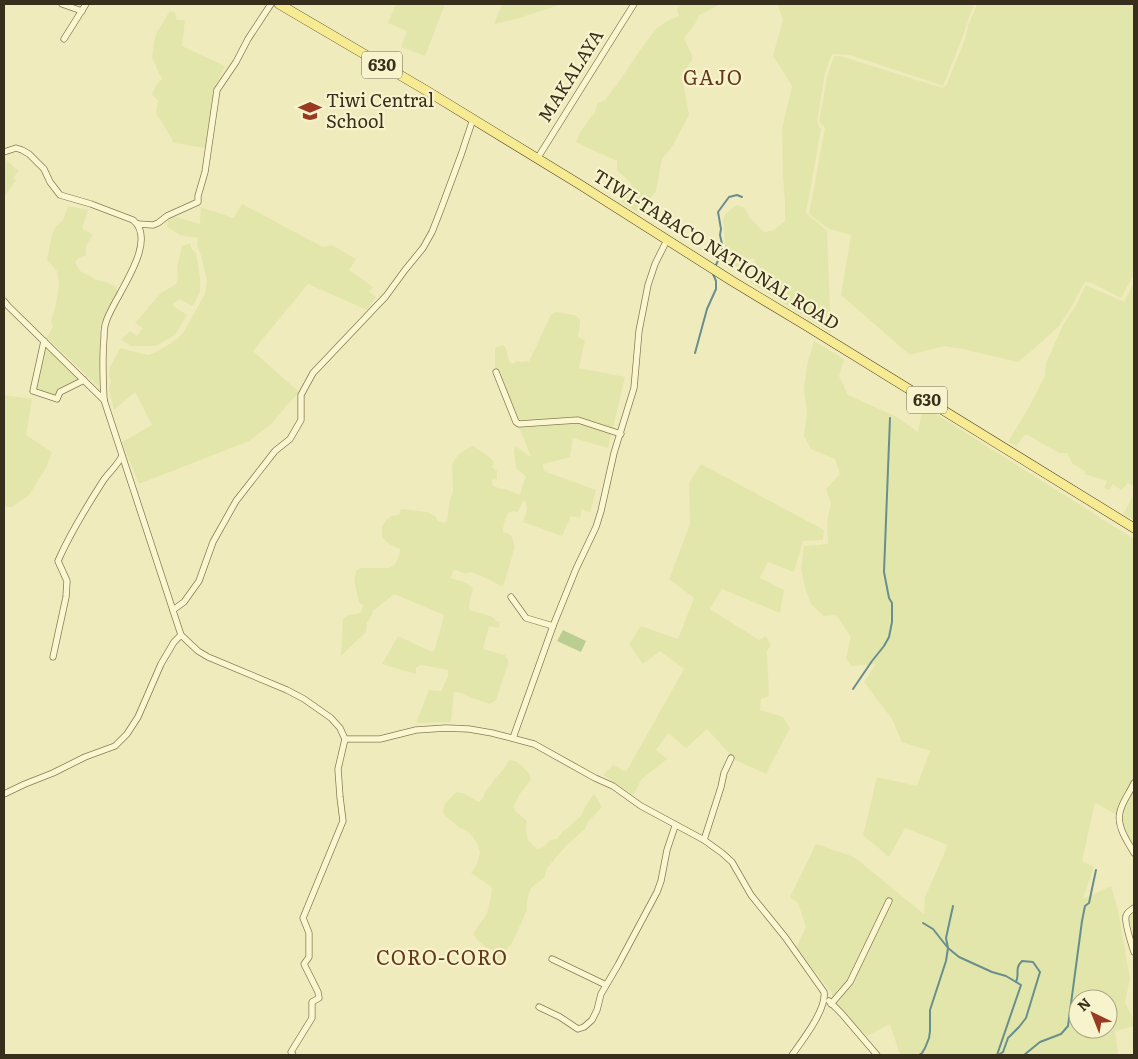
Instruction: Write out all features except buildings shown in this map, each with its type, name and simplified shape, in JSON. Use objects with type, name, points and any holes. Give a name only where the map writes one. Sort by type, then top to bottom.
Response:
[{"type":"main road","name":"TIWI-TABACO NATIONAL ROAD","points":[[279,4],[473,119],[1134,528]]},
{"type":"street","points":[[62,4],[82,10]]},
{"type":"street","points":[[64,39],[86,4]]},
{"type":"street","points":[[138,224],[153,225],[167,216],[198,202],[205,172],[217,90],[270,4]]},
{"type":"street","name":"MAKALAYA","points":[[537,159],[634,4]]},
{"type":"street","points":[[173,610],[184,602],[199,581],[213,542],[236,501],[275,451],[290,439],[301,420],[302,395],[313,373],[386,296],[423,248],[441,209],[473,119]]},
{"type":"street","points":[[4,152],[16,148],[22,150],[44,168],[50,182],[60,195],[91,204],[133,220],[138,224],[141,232],[141,240],[131,275],[106,322],[103,353],[104,400],[181,635],[198,651],[208,657],[304,699],[332,718],[340,728],[345,739],[338,769],[343,820],[304,918],[309,932],[309,957],[304,964],[318,992],[318,998],[312,1002],[312,1018],[291,1052],[293,1055]]},
{"type":"street","points":[[513,738],[553,626],[576,569],[596,527],[601,511],[614,453],[634,388],[639,331],[648,285],[655,264],[667,240]]},
{"type":"street","points":[[4,300],[6,308],[44,341],[104,400]]},
{"type":"street","points":[[44,341],[33,391],[57,399],[60,392],[84,380]]},
{"type":"street","points":[[496,372],[516,422],[519,424],[578,420],[621,434]]},
{"type":"street","points":[[53,658],[66,597],[67,581],[58,561],[64,546],[90,502],[122,456]]},
{"type":"street","points":[[511,596],[526,618],[553,626]]},
{"type":"street","points":[[4,794],[85,757],[115,746],[128,734],[138,717],[161,664],[174,642],[181,635]]},
{"type":"street","points":[[345,739],[380,739],[416,730],[446,728],[469,729],[513,738],[534,744],[595,778],[614,786],[633,801],[675,826],[704,840],[732,862],[758,905],[786,937],[824,992],[825,998],[811,1027],[792,1055]]},
{"type":"street","points":[[704,840],[724,773],[731,758]]},
{"type":"street","points":[[1134,783],[1120,812],[1119,820],[1120,826],[1134,854]]},
{"type":"street","points":[[539,1007],[560,1017],[578,1029],[584,1027],[592,1020],[601,994],[661,881],[675,826]]},
{"type":"street","points":[[831,1004],[850,982],[889,901]]},
{"type":"street","points":[[1134,908],[1128,911],[1126,921],[1134,952]]},
{"type":"street","points":[[552,959],[606,985]]},
{"type":"street","points":[[825,998],[842,1014],[876,1055]]},
{"type":"green space","points":[[396,4],[445,4],[425,56],[401,47],[407,31],[388,23]]},
{"type":"green space","points":[[502,4],[562,4],[494,24]]},
{"type":"green space","points":[[681,4],[719,4],[699,15],[695,24],[684,38],[693,58],[682,76],[689,115],[673,145],[662,159],[656,191],[639,213],[621,202],[632,184],[617,170],[617,161],[576,142],[580,132],[595,112],[597,104],[605,100],[657,28],[679,16],[677,10]]},
{"type":"green space","points":[[777,4],[974,4],[943,86],[850,55],[832,54],[825,73],[817,122],[821,129],[806,213],[827,231],[831,333],[750,282],[756,266],[753,258],[734,269],[725,264],[723,221],[725,214],[737,205],[745,208],[750,218],[764,232],[774,230],[785,221],[782,129],[792,86],[773,56],[783,19]]},
{"type":"green space","points":[[977,4],[1134,4],[1134,274],[1121,298],[1092,283],[1085,282],[1059,326],[1018,362],[944,346],[910,355],[841,295],[851,235],[829,229],[809,214],[825,128],[819,121],[827,77],[834,56],[840,56],[943,88],[947,84]]},
{"type":"green space","points":[[170,11],[175,12],[177,20],[185,20],[182,46],[225,66],[214,89],[205,148],[174,143],[156,114],[158,101],[152,94],[156,85],[162,79],[152,57],[154,41],[157,32]]},
{"type":"green space","points":[[4,158],[19,171],[13,178],[16,180],[4,197]]},
{"type":"green space","points":[[242,204],[323,247],[332,245],[356,259],[349,270],[373,287],[369,292],[376,297],[367,310],[308,284],[253,351],[299,392],[270,425],[249,441],[139,484],[122,442],[152,425],[135,392],[114,410],[109,389],[111,381],[109,375],[110,367],[120,348],[148,355],[173,342],[183,333],[205,294],[207,281],[197,245],[198,238],[180,235],[167,227],[168,220],[173,216],[200,224],[201,207],[233,218]]},
{"type":"green space","points":[[68,206],[88,210],[82,228],[93,235],[86,245],[86,255],[75,262],[80,271],[116,287],[118,293],[113,299],[100,327],[99,387],[47,338],[53,326],[51,321],[59,286],[57,271],[47,260],[52,234],[56,226],[63,220]]},
{"type":"green space","points":[[190,243],[196,253],[200,277],[200,292],[193,306],[179,299],[172,305],[187,315],[175,335],[156,346],[131,346],[121,340],[130,331],[137,336],[143,328],[135,323],[161,293],[176,284],[178,279],[177,268],[182,246]]},
{"type":"green space","points":[[1134,282],[1134,487],[1128,483],[1121,490],[1113,484],[1109,490],[1104,488],[1107,481],[1084,474],[1085,471],[1073,464],[1067,453],[1059,453],[1026,434],[1016,446],[1008,442],[1045,376],[1046,363],[1063,325],[1086,285],[1124,302]]},
{"type":"green space","points":[[556,312],[575,315],[580,319],[578,337],[585,340],[579,368],[625,377],[608,448],[573,438],[570,457],[543,464],[544,471],[596,490],[590,513],[582,509],[580,518],[571,516],[562,536],[523,522],[527,510],[526,502],[523,500],[517,512],[508,513],[504,523],[503,532],[512,537],[515,547],[503,587],[470,572],[466,574],[456,570],[453,571],[451,578],[466,583],[473,588],[469,605],[470,610],[490,616],[500,622],[499,628],[489,626],[483,649],[505,655],[509,662],[496,700],[490,704],[454,692],[451,722],[416,723],[429,690],[441,691],[448,677],[448,670],[421,665],[416,668],[416,674],[382,664],[398,636],[432,652],[435,649],[444,615],[394,594],[373,611],[367,622],[366,632],[341,656],[343,619],[348,615],[361,612],[363,606],[359,602],[354,581],[356,571],[360,568],[389,568],[395,564],[400,549],[389,544],[382,537],[382,527],[391,516],[399,515],[401,509],[428,512],[443,523],[447,521],[453,491],[452,464],[458,455],[468,448],[473,446],[494,462],[492,467],[497,471],[497,479],[492,480],[492,485],[520,495],[526,477],[516,468],[515,446],[531,457],[495,367],[495,348],[503,345],[506,348],[509,361],[513,364],[517,361],[529,361],[550,316]]},
{"type":"green space","points":[[814,341],[844,359],[839,376],[848,395],[895,416],[918,432],[925,407],[1134,539],[1134,780],[1117,815],[1095,803],[1082,861],[1094,867],[1083,899],[1111,886],[1118,910],[1130,979],[1125,1003],[1134,1020],[1134,1026],[1118,1030],[1118,989],[1068,989],[1068,1039],[1116,1039],[1118,1055],[900,1055],[890,1024],[867,1036],[832,1003],[832,993],[796,948],[806,927],[798,903],[790,897],[816,844],[854,857],[924,914],[925,897],[948,845],[905,828],[889,857],[863,835],[877,777],[917,786],[930,751],[902,742],[892,719],[864,682],[876,664],[851,666],[846,658],[851,637],[836,615],[824,616],[811,604],[805,588],[801,569],[804,546],[828,544],[827,521],[831,504],[826,489],[840,474],[835,459],[811,449],[804,436],[807,413],[804,389],[807,365]]},
{"type":"green space","points":[[47,346],[81,379],[56,397],[35,390]]},
{"type":"green space","points":[[4,395],[32,399],[26,435],[52,452],[46,468],[29,495],[12,507],[4,506]]},
{"type":"green space","points":[[701,464],[824,530],[823,540],[803,541],[794,572],[768,562],[760,578],[784,590],[780,613],[722,589],[710,609],[759,640],[766,636],[771,645],[767,651],[769,696],[761,699],[760,710],[783,717],[790,728],[766,774],[735,760],[707,729],[686,748],[668,733],[656,750],[667,759],[641,780],[633,795],[603,775],[613,765],[626,772],[684,669],[660,651],[643,664],[629,644],[641,626],[678,639],[694,598],[669,579],[690,524],[689,483]]},
{"type":"green space","points":[[1134,495],[1134,520],[1123,514]]},
{"type":"green space","points":[[563,630],[586,641],[581,652],[557,641]]},
{"type":"green space","points":[[509,760],[516,761],[529,773],[531,780],[519,795],[514,806],[515,811],[527,821],[528,840],[537,849],[543,847],[550,840],[557,839],[563,831],[581,816],[594,794],[602,807],[588,822],[585,829],[566,846],[547,868],[544,878],[530,890],[527,910],[512,943],[506,950],[500,967],[495,958],[494,951],[484,946],[473,934],[487,913],[492,887],[471,873],[477,864],[480,853],[478,845],[470,833],[460,828],[444,815],[443,810],[445,804],[456,792],[463,793],[479,802]]},
{"type":"green space","points":[[1134,790],[1134,850],[1123,827],[1122,818]]},
{"type":"green space","points":[[1134,912],[1134,943],[1129,916]]},
{"type":"waterway","points":[[715,267],[722,252],[718,212],[729,197],[737,195],[742,197]]},
{"type":"waterway","points":[[695,353],[707,309],[716,289],[714,272]]},
{"type":"waterway","points":[[853,689],[884,646],[889,637],[892,622],[892,603],[889,598],[884,572],[890,418]]},
{"type":"waterway","points":[[1024,1055],[1040,1042],[1061,1034],[1068,1026],[1082,921],[1085,906],[1089,903],[1096,870]]},
{"type":"waterway","points":[[919,1055],[925,1048],[929,1038],[930,1010],[946,961],[948,948],[946,938],[953,906]]},
{"type":"waterway","points":[[923,923],[933,929],[948,948],[959,957],[992,972],[1006,976],[1021,985],[997,1055]]},
{"type":"waterway","points":[[998,1055],[1003,1052],[1008,1038],[1026,1018],[1040,972],[1033,962],[1022,961],[1018,967],[1016,982]]},
{"type":"place","name":"Tiwi Central School","points":[[310,111]]},
{"type":"district","name":"GAJO","points":[[713,78]]},
{"type":"district","name":"CORO-CORO","points":[[442,958]]}]
